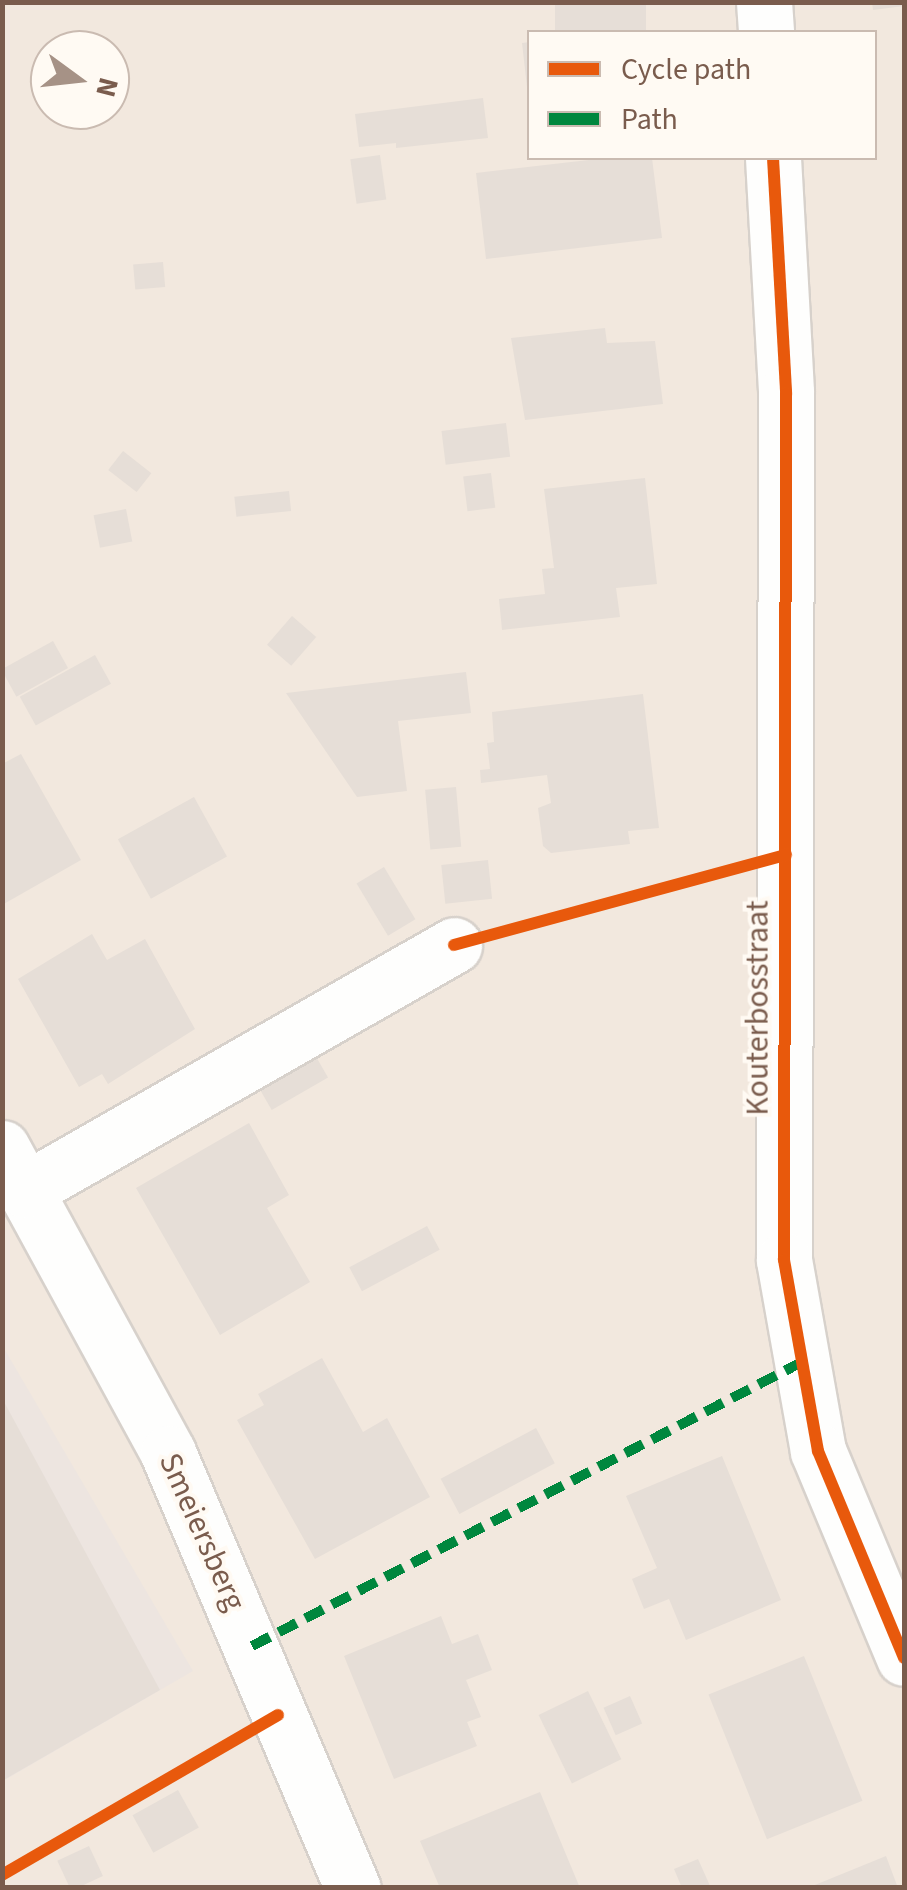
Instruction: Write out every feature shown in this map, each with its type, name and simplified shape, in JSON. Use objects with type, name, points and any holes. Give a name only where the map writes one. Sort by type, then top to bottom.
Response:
[{"type":"street","points":[[764,2],[766,30]]},
{"type":"street","name":"Kouterbosstraat","points":[[773,160],[786,393],[784,1260],[818,1451],[904,1658]]},
{"type":"street","name":"Smeiersberg","points":[[352,1888],[168,1453],[14,1169],[454,946]]},
{"type":"shaded area","points":[[3,3],[904,3],[904,1887],[3,1887]]},
{"type":"shaded area","points":[[2,1345],[193,1671],[3,1781],[2,1781]]},
{"type":"building","points":[[555,2],[646,2],[646,30],[555,30]]},
{"type":"building","points":[[872,2],[904,2],[904,6],[873,10]]},
{"type":"building","points":[[527,42],[527,87],[522,43]]},
{"type":"building","points":[[483,98],[488,138],[396,148],[396,143],[359,147],[355,114]]},
{"type":"building","points":[[380,155],[386,200],[357,204],[350,159]]},
{"type":"building","points":[[589,160],[652,160],[662,238],[486,259],[476,173]]},
{"type":"building","points":[[163,262],[165,287],[135,290],[133,265]]},
{"type":"building","points":[[605,328],[607,343],[655,341],[663,404],[525,420],[511,338]]},
{"type":"building","points":[[506,423],[510,457],[446,465],[441,431]]},
{"type":"building","points":[[123,451],[151,473],[137,492],[108,470]]},
{"type":"building","points":[[491,473],[495,508],[467,511],[463,476]]},
{"type":"building","points":[[645,478],[657,584],[616,588],[620,617],[502,630],[499,599],[545,594],[542,569],[554,568],[544,489]]},
{"type":"building","points":[[289,491],[291,511],[236,517],[234,497]]},
{"type":"building","points":[[126,509],[132,541],[100,548],[94,515]]},
{"type":"building","points":[[292,616],[316,637],[291,666],[267,645]]},
{"type":"building","points":[[53,641],[68,668],[16,697],[2,669]]},
{"type":"building","points":[[95,655],[111,684],[36,726],[20,697]]},
{"type":"building","points":[[466,672],[471,713],[398,721],[407,791],[357,797],[286,693]]},
{"type":"building","points":[[643,694],[659,828],[628,831],[630,844],[551,853],[543,846],[538,808],[551,803],[547,775],[481,783],[480,770],[490,769],[487,743],[494,742],[492,712]]},
{"type":"building","points":[[21,754],[81,860],[2,905],[2,764]]},
{"type":"building","points":[[456,787],[461,847],[430,849],[425,790]]},
{"type":"building","points":[[194,797],[227,856],[151,899],[118,839]]},
{"type":"building","points":[[488,860],[492,899],[445,904],[441,865]]},
{"type":"building","points":[[384,867],[415,919],[388,936],[357,883]]},
{"type":"building","points":[[92,934],[107,960],[145,939],[195,1029],[108,1084],[102,1074],[79,1087],[18,979]]},
{"type":"building","points":[[311,1048],[328,1077],[272,1110],[255,1080]]},
{"type":"building","points":[[249,1123],[289,1195],[267,1208],[310,1282],[220,1335],[136,1188]]},
{"type":"building","points":[[427,1226],[440,1250],[362,1291],[349,1267]]},
{"type":"building","points":[[322,1358],[363,1432],[387,1418],[430,1497],[315,1559],[237,1420],[264,1405],[258,1394]]},
{"type":"building","points":[[2,1398],[160,1690],[2,1781]]},
{"type":"building","points":[[536,1428],[555,1463],[459,1514],[441,1479]]},
{"type":"building","points":[[722,1456],[781,1600],[686,1640],[669,1599],[644,1609],[632,1579],[657,1568],[626,1496]]},
{"type":"building","points":[[441,1616],[452,1644],[478,1634],[492,1670],[466,1680],[481,1717],[467,1722],[477,1746],[394,1779],[344,1656]]},
{"type":"building","points":[[804,1656],[862,1801],[767,1839],[709,1695]]},
{"type":"building","points":[[588,1691],[621,1759],[572,1783],[539,1715]]},
{"type":"building","points":[[630,1696],[642,1723],[616,1735],[604,1708]]},
{"type":"building","points":[[178,1790],[199,1828],[153,1853],[133,1815]]},
{"type":"building","points":[[540,1792],[580,1888],[440,1888],[420,1841]]},
{"type":"building","points":[[89,1846],[103,1876],[70,1888],[57,1861]]},
{"type":"building","points":[[886,1856],[898,1888],[810,1888],[810,1887]]},
{"type":"building","points":[[698,1859],[711,1888],[682,1888],[674,1869]]},
{"type":"marked path","points":[[252,1646],[802,1362]]},
{"type":"cycle path","points":[[773,160],[786,393],[784,1260],[818,1451],[904,1658]]},
{"type":"cycle path","points":[[454,945],[786,855]]},
{"type":"cycle path","points":[[2,1875],[278,1715]]}]
